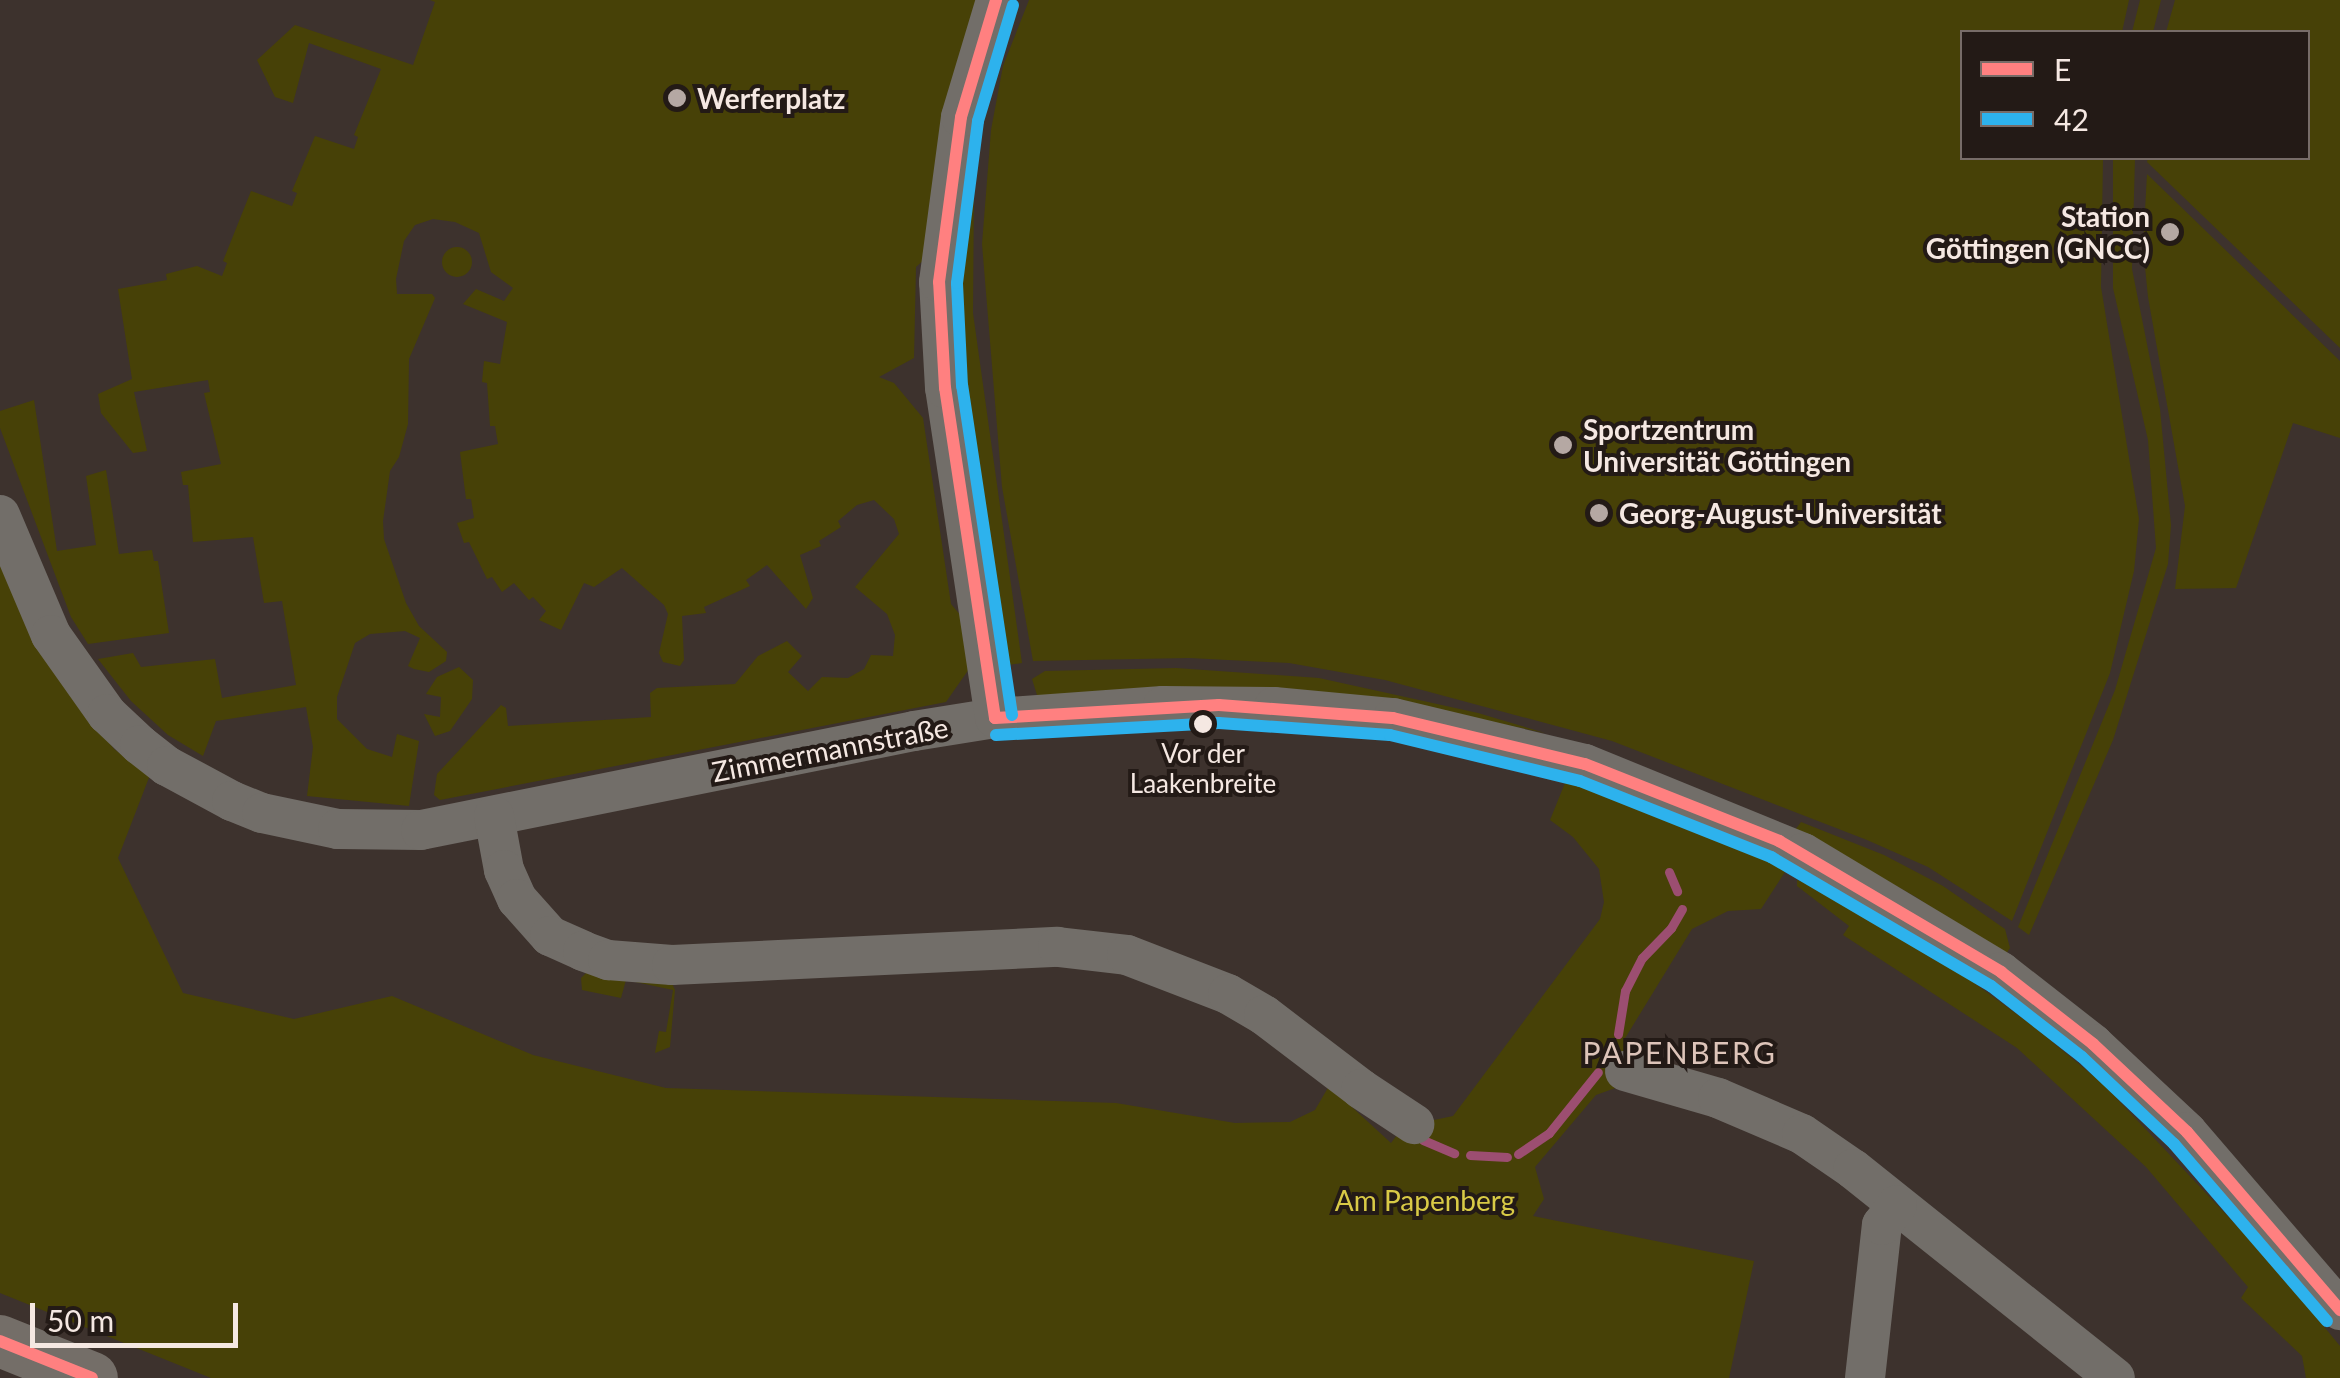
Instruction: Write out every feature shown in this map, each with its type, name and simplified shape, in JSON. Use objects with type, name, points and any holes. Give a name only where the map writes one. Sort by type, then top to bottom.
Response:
[{"type":"main road","points":[[0,1340],[92,1378]]},
{"type":"street","points":[[995,718],[945,388],[940,282],[962,117],[996,0]]},
{"type":"street","name":"Zimmermannstraße","points":[[0,516],[50,635],[107,714],[167,766],[262,813],[338,829],[402,832],[995,718],[1219,705],[1393,718],[1585,764],[1779,842],[2001,972],[2093,1044],[2187,1132],[2340,1310]]},
{"type":"street","points":[[494,816],[504,870],[517,899],[550,936],[583,952],[621,962],[672,965],[1058,947],[1127,955],[1228,994],[1264,1014],[1360,1090],[1414,1124]]},
{"type":"street","points":[[1624,1071],[1718,1098],[1802,1134],[2116,1378]]},
{"type":"street","points":[[1865,1378],[1882,1226],[1897,1205]]},
{"type":"green space","points":[[430,0],[981,0],[926,258],[916,267],[914,358],[879,377],[894,383],[923,418],[951,604],[962,617],[969,669],[946,702],[440,800],[434,795],[437,774],[501,705],[506,708],[508,726],[651,717],[650,693],[657,688],[735,684],[758,656],[787,641],[802,656],[788,672],[808,691],[822,677],[848,678],[864,669],[871,655],[893,656],[895,635],[887,614],[855,587],[899,534],[894,519],[874,500],[857,505],[838,521],[841,527],[819,541],[821,546],[800,555],[813,598],[806,609],[767,565],[746,580],[750,586],[704,607],[706,613],[682,616],[684,660],[680,666],[663,662],[659,653],[668,614],[664,605],[622,568],[594,587],[584,583],[561,630],[539,620],[546,611],[533,597],[529,600],[514,583],[502,592],[492,577],[487,579],[469,542],[464,543],[457,523],[474,518],[471,499],[466,499],[460,452],[498,444],[495,426],[490,426],[487,383],[482,382],[484,361],[500,364],[507,322],[463,304],[476,289],[504,301],[513,288],[491,272],[479,233],[455,222],[433,219],[415,225],[404,241],[396,279],[397,294],[432,294],[435,298],[409,359],[408,424],[399,457],[390,471],[383,521],[384,539],[406,603],[419,626],[447,652],[446,661],[429,672],[414,669],[408,666],[420,638],[405,631],[370,634],[355,643],[337,697],[337,719],[367,749],[392,757],[397,734],[419,741],[409,806],[307,796],[313,747],[306,707],[216,721],[203,756],[168,735],[131,701],[98,659],[133,653],[141,667],[215,659],[222,698],[296,685],[282,601],[264,603],[253,537],[193,542],[188,485],[183,485],[181,472],[221,464],[204,393],[210,392],[208,380],[134,392],[147,451],[133,453],[101,413],[98,394],[132,379],[118,289],[167,280],[166,274],[197,266],[222,276],[227,263],[223,261],[251,191],[292,206],[297,193],[292,191],[315,136],[354,149],[358,137],[354,135],[381,69],[309,43],[293,103],[275,97],[257,60],[295,25],[413,65],[435,2]]},
{"type":"green space","name":"Sportzentrum Universität Göttingen","points":[[1029,0],[2129,0],[2122,30],[1960,30],[1960,160],[2103,160],[2101,287],[2139,519],[2134,571],[2110,673],[2012,921],[1928,867],[1612,741],[1385,680],[1289,663],[1189,658],[1033,661],[1002,487],[982,244],[991,130],[1003,66]]},
{"type":"green space","points":[[2140,0],[2161,0],[2154,30],[2132,30]]},
{"type":"green space","points":[[2175,0],[2340,0],[2340,348],[2147,162],[2310,160],[2310,30],[2167,30]]},
{"type":"green space","points":[[2113,160],[2135,160],[2132,269],[2160,409],[2171,525],[2168,564],[2113,740],[2029,935],[2018,927],[2115,690],[2156,548],[2148,440],[2113,288]]},
{"type":"green space","points":[[2147,174],[2340,361],[2340,438],[2293,423],[2236,588],[2175,589],[2185,506],[2148,297],[2143,247]]},
{"type":"green space","points":[[965,182],[974,183],[973,313],[1022,663],[1002,666],[962,380],[957,274]]},
{"type":"green space","points":[[457,247],[468,251],[472,262],[468,273],[457,277],[446,273],[442,262],[446,251]]},
{"type":"green space","points":[[34,400],[57,551],[96,545],[86,476],[106,470],[119,554],[152,550],[154,561],[158,561],[169,633],[88,644],[71,617],[0,428],[0,411]]},
{"type":"green space","name":"Am Papenberg","points":[[0,552],[50,667],[114,749],[150,775],[118,858],[183,993],[294,1019],[392,996],[533,1055],[666,1088],[1116,1103],[1235,1123],[1290,1122],[1315,1110],[1329,1086],[1391,1143],[1417,1108],[1434,1120],[1453,1116],[1600,919],[1604,902],[1599,869],[1573,837],[1550,820],[1567,778],[1757,845],[1785,872],[1761,909],[1728,911],[1692,929],[1624,1040],[1632,1060],[1621,1086],[1596,1095],[1535,1167],[1544,1199],[1533,1216],[1754,1261],[1729,1378],[211,1378],[0,1293]]},
{"type":"green space","points":[[459,667],[473,680],[472,699],[450,731],[435,736],[424,714],[440,717],[441,697],[426,694],[437,677]]},
{"type":"green space","points":[[1176,668],[1319,678],[1478,713],[1545,733],[1425,708],[1037,695],[1032,679],[1045,671]]},
{"type":"green space","points":[[1801,822],[1884,855],[1943,886],[2005,929],[2010,948],[2004,957],[1916,897],[1795,830]]},
{"type":"green space","points":[[1797,880],[1841,895],[1911,937],[2033,1026],[2103,1084],[2270,1261],[2340,1346],[2340,1378],[2306,1378],[2302,1356],[2241,1298],[2248,1287],[2146,1167],[2017,1048],[1843,935],[1849,926],[1797,886]]},
{"type":"green space","points":[[588,971],[671,981],[675,990],[670,1047],[655,1053],[659,1031],[666,1032],[673,990],[626,980],[621,998],[582,990],[581,978]]},
{"type":"waterway","points":[[1669,872],[1677,891]]},
{"type":"waterway","points":[[1618,1034],[1625,991],[1642,958],[1671,928],[1682,909]]},
{"type":"waterway","points":[[1518,1154],[1549,1133],[1598,1072]]},
{"type":"waterway","points":[[1423,1140],[1454,1153]]},
{"type":"waterway","points":[[1470,1155],[1507,1157]]},
{"type":"transit line","name":"E","points":[[995,718],[945,388],[939,282],[961,117],[996,0]]},
{"type":"transit line","name":"42","points":[[1012,715],[962,386],[957,283],[978,121],[1013,5]]},
{"type":"transit line","name":"E","points":[[995,718],[1219,705],[1393,718],[1585,764],[1779,841],[2001,972],[2093,1044],[2187,1132],[2340,1310]]},
{"type":"transit line","name":"42","points":[[996,735],[1219,723],[1390,735],[1580,781],[1771,857],[1991,986],[2082,1057],[2174,1144],[2327,1321]]},
{"type":"transit line","name":"E","points":[[0,1341],[92,1378]]},
{"type":"place","name":"Werferplatz","points":[[677,98]]},
{"type":"place","name":"Station Göttingen (GNCC)","points":[[2170,232]]},
{"type":"place","name":"Sportzentrum Universität Göttingen","points":[[1563,445]]},
{"type":"place","name":"Georg-August-Universität","points":[[1599,513]]},
{"type":"place","name":"Vor der Laakenbreite","points":[[1203,724]]},
{"type":"district","name":"PAPENBERG","points":[[1680,1052]]}]
